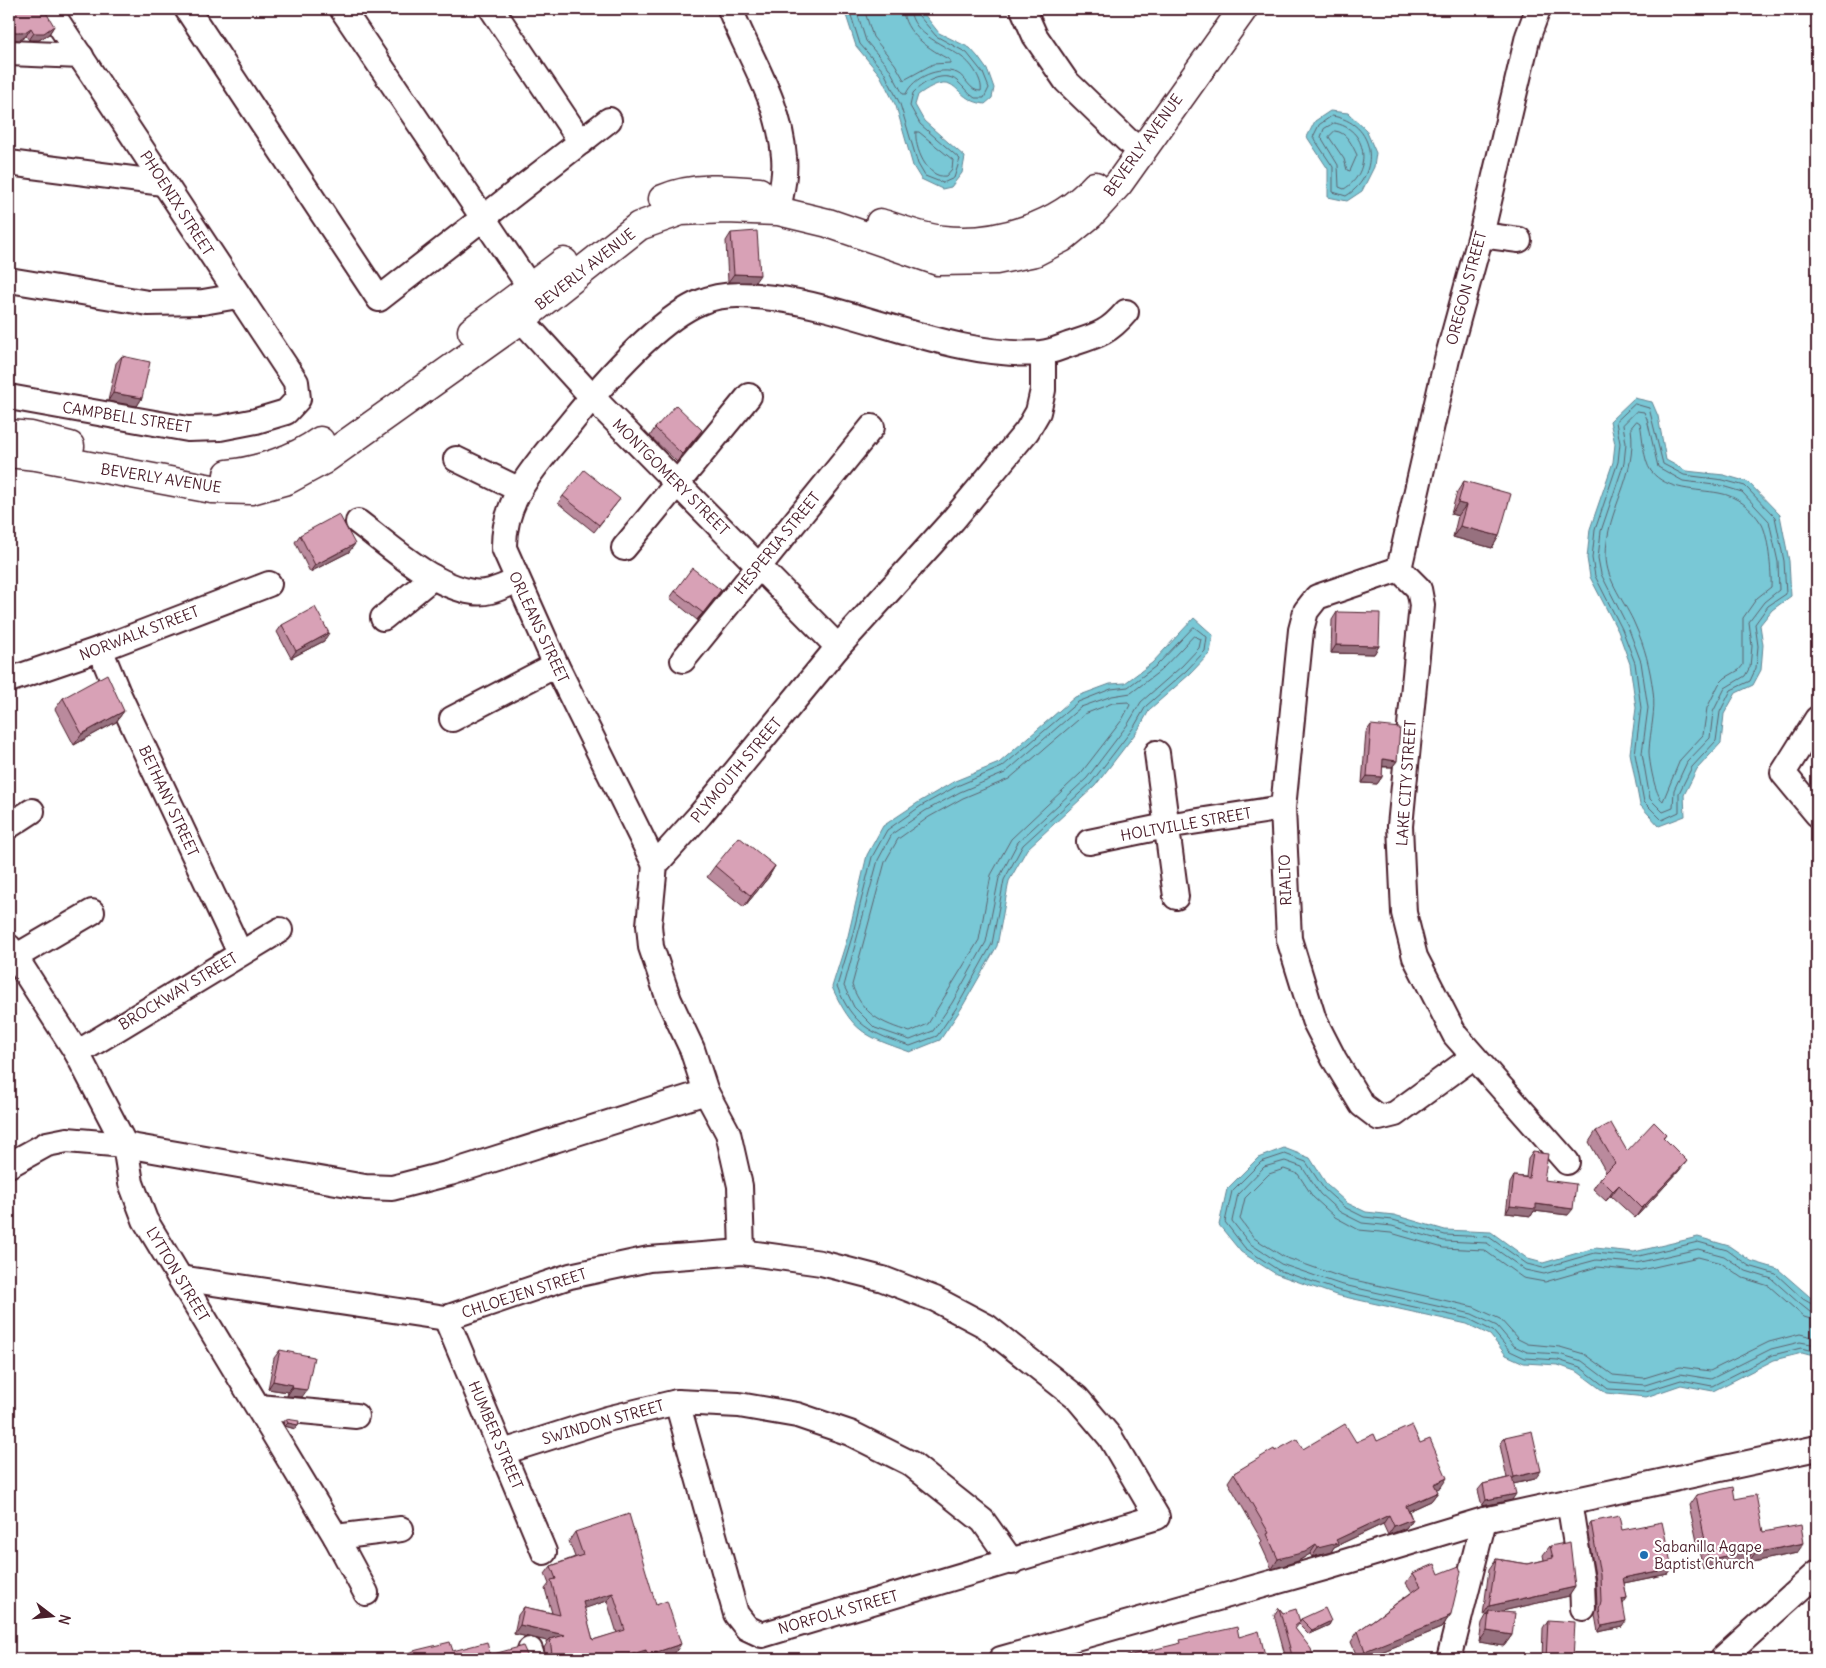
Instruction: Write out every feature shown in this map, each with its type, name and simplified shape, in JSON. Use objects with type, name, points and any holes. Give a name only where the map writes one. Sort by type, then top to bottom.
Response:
[{"type":"street","name":"PHOENIX STREET","points":[[49,9],[296,382],[298,399]]},
{"type":"street","points":[[187,9],[379,299],[610,120]]},
{"type":"street","name":"MONTGOMERY STREET","points":[[342,9],[482,219],[525,304],[592,397],[838,647]]},
{"type":"street","points":[[492,9],[581,142]]},
{"type":"street","points":[[730,9],[742,40],[765,81],[779,124],[784,157],[779,202]]},
{"type":"street","points":[[1022,9],[1035,36],[1066,81],[1135,146]]},
{"type":"street","name":"BEVERLY AVENUE","points":[[1135,146],[1182,60],[1223,9]]},
{"type":"street","name":"BEVERLY AVENUE","points":[[9,454],[36,456],[212,489],[251,490],[287,480],[322,461],[525,304],[630,214],[672,195],[713,189],[779,202],[942,240],[975,242],[1002,238],[1058,214],[1082,200],[1135,146],[1243,9]]},
{"type":"street","name":"OREGON STREET","points":[[1399,569],[1447,359],[1481,235],[1528,36],[1538,9]]},
{"type":"street","points":[[9,53],[81,56]]},
{"type":"street","points":[[9,163],[163,183]]},
{"type":"street","points":[[1481,235],[1519,240]]},
{"type":"street","points":[[9,280],[148,303],[203,302],[238,296]]},
{"type":"street","name":"ORLEANS STREET","points":[[655,865],[556,665],[504,548],[504,534],[508,513],[518,489],[592,397],[663,324],[702,301],[742,294],[796,301],[966,346],[1008,352],[1043,353]]},
{"type":"street","name":"BEVERLY AVENUE","points":[[9,434],[31,436],[105,455],[212,476],[246,473],[312,447],[525,304]]},
{"type":"street","points":[[1043,353],[1097,335],[1114,327],[1126,312]]},
{"type":"street","name":"PLYMOUTH STREET","points":[[655,865],[838,647],[953,520],[1027,431],[1038,412],[1044,390],[1043,353]]},
{"type":"street","points":[[624,548],[749,396]]},
{"type":"street","name":"CAMPBELL STREET","points":[[9,397],[188,429],[220,428],[256,421],[286,412],[298,399]]},
{"type":"street","name":"HESPERIA STREET","points":[[683,660],[872,427]]},
{"type":"street","points":[[456,459],[518,489]]},
{"type":"street","points":[[358,522],[433,577],[474,592],[494,591],[517,580]]},
{"type":"street","name":"RIALTO","points":[[1399,569],[1317,597],[1306,611],[1301,630],[1283,808],[1289,939],[1314,1020],[1334,1059],[1362,1105],[1379,1118],[1395,1114],[1473,1057]]},
{"type":"street","name":"LAKE CITY STREET","points":[[1399,569],[1420,589],[1422,605],[1400,826],[1404,913],[1415,957],[1431,992],[1455,1035],[1567,1162]]},
{"type":"street","points":[[383,618],[433,577]]},
{"type":"street","name":"NORWALK STREET","points":[[9,680],[100,649],[269,584]]},
{"type":"street","name":"BETHANY STREET","points":[[100,649],[118,693],[240,953]]},
{"type":"street","points":[[452,719],[556,665]]},
{"type":"street","points":[[1817,719],[1783,773],[1817,814]]},
{"type":"street","points":[[1157,753],[1176,897]]},
{"type":"street","name":"HOLTVILLE STREET","points":[[1089,842],[1166,826],[1283,808]]},
{"type":"street","points":[[9,826],[32,811]]},
{"type":"street","points":[[655,865],[649,925],[651,947],[669,1000],[692,1049],[706,1092],[728,1133],[740,1186],[742,1252]]},
{"type":"street","points":[[12,952],[92,912]]},
{"type":"street","name":"BROCKWAY STREET","points":[[77,1053],[280,930]]},
{"type":"street","name":"LYTTON STREET","points":[[12,952],[77,1053],[125,1145],[136,1201],[145,1220],[259,1406],[336,1537],[366,1593]]},
{"type":"street","points":[[9,1165],[47,1144],[67,1140],[125,1145],[364,1187],[392,1188],[450,1173],[706,1092]]},
{"type":"street","name":"CHLOEJEN STREET","points":[[180,1278],[446,1318],[570,1276],[649,1259],[742,1252],[821,1264],[883,1280],[935,1299],[986,1326],[1077,1398],[1110,1437],[1157,1517]]},
{"type":"street","name":"HUMBER STREET","points":[[446,1318],[544,1552]]},
{"type":"street","name":"NORFOLK STREET","points":[[677,1402],[736,1614],[747,1628],[762,1635],[1012,1562],[1157,1517]]},
{"type":"street","name":"SWINDON STREET","points":[[503,1452],[607,1419],[677,1402],[739,1405],[797,1415],[858,1437],[910,1463],[983,1521],[1012,1562]]},
{"type":"street","points":[[259,1406],[356,1416]]},
{"type":"street","points":[[1001,1659],[1328,1567],[1484,1520],[1817,1448]]},
{"type":"street","points":[[1568,1501],[1582,1582],[1583,1608]]},
{"type":"street","points":[[1449,1659],[1484,1520]]},
{"type":"street","points":[[336,1537],[400,1530]]},
{"type":"street","points":[[1722,1659],[1817,1574]]},
{"type":"water","points":[[844,9],[920,9],[939,33],[970,48],[988,71],[994,88],[992,98],[985,104],[966,97],[948,84],[941,83],[918,95],[915,105],[924,121],[965,157],[962,173],[951,187],[942,189],[921,179],[913,166],[896,106],[880,75],[856,46]]},
{"type":"water","points":[[1330,111],[1348,113],[1366,130],[1376,153],[1374,167],[1362,191],[1347,201],[1328,197],[1328,169],[1307,137],[1315,121]]},
{"type":"water","points":[[1634,398],[1652,402],[1658,416],[1666,460],[1686,471],[1724,475],[1748,482],[1780,515],[1789,561],[1791,596],[1772,610],[1760,625],[1763,645],[1761,670],[1753,685],[1736,693],[1724,714],[1721,743],[1697,769],[1684,795],[1685,816],[1659,826],[1640,805],[1630,753],[1636,708],[1630,664],[1618,631],[1590,577],[1587,558],[1590,529],[1613,462],[1615,444],[1610,421]]},
{"type":"water","points":[[1194,618],[1213,635],[1210,653],[1190,674],[1150,709],[1138,730],[1095,786],[1027,849],[1009,881],[997,946],[961,1009],[940,1040],[910,1052],[882,1042],[862,1031],[847,1014],[832,987],[848,936],[867,855],[883,826],[955,781],[999,763],[1075,697],[1110,684],[1125,683],[1152,663]]},
{"type":"water","points":[[1284,1148],[1310,1158],[1327,1185],[1347,1203],[1366,1212],[1394,1215],[1445,1230],[1491,1232],[1528,1259],[1543,1263],[1595,1248],[1634,1252],[1698,1237],[1729,1246],[1751,1261],[1778,1269],[1817,1303],[1817,1357],[1802,1353],[1774,1360],[1713,1391],[1681,1385],[1646,1397],[1606,1393],[1578,1372],[1558,1365],[1524,1363],[1506,1355],[1490,1335],[1467,1324],[1336,1295],[1276,1274],[1241,1252],[1219,1225],[1227,1189],[1258,1158]]},
{"type":"building","points":[[16,9],[44,9],[54,26],[44,33],[34,33],[31,28],[25,32],[15,32],[9,22],[9,14]]},
{"type":"building","points":[[757,231],[760,275],[734,274],[731,233]]},
{"type":"building","points":[[122,356],[150,362],[142,398],[113,393]]},
{"type":"building","points":[[676,405],[702,430],[682,454],[655,428]]},
{"type":"building","points":[[584,470],[620,499],[599,525],[563,496]]},
{"type":"building","points":[[1464,481],[1511,494],[1499,536],[1460,526],[1466,505],[1458,503]]},
{"type":"building","points":[[339,514],[355,544],[315,565],[300,535]]},
{"type":"building","points":[[692,568],[721,590],[703,613],[675,591]]},
{"type":"building","points":[[315,607],[329,633],[296,651],[282,625]]},
{"type":"building","points":[[1337,612],[1380,613],[1379,646],[1336,645]]},
{"type":"building","points":[[107,674],[124,711],[82,734],[63,698]]},
{"type":"building","points":[[1371,725],[1400,728],[1397,761],[1383,759],[1382,777],[1367,776]]},
{"type":"building","points":[[739,837],[775,866],[751,896],[715,866]]},
{"type":"building","points":[[1654,1122],[1666,1134],[1663,1137],[1687,1161],[1642,1208],[1619,1185],[1613,1191],[1600,1178],[1615,1163],[1596,1131],[1611,1123],[1627,1151]]},
{"type":"building","points":[[1533,1152],[1548,1154],[1544,1180],[1576,1184],[1573,1209],[1536,1204],[1536,1209],[1510,1206],[1514,1176],[1529,1178]]},
{"type":"building","points":[[280,1350],[314,1357],[307,1390],[292,1388],[293,1385],[273,1381]]},
{"type":"building","points":[[286,1419],[299,1421],[298,1425],[288,1423]]},
{"type":"building","points":[[1345,1424],[1356,1442],[1374,1434],[1377,1441],[1412,1425],[1420,1443],[1430,1439],[1447,1478],[1434,1484],[1438,1492],[1406,1506],[1412,1519],[1394,1526],[1389,1515],[1336,1540],[1338,1543],[1318,1548],[1316,1545],[1305,1552],[1278,1559],[1267,1534],[1269,1533],[1234,1473],[1274,1449],[1275,1451],[1297,1439],[1303,1449]]},
{"type":"building","points":[[1532,1431],[1541,1471],[1514,1477],[1505,1437]]},
{"type":"building","points":[[1512,1477],[1516,1494],[1486,1500],[1483,1484]]},
{"type":"building","points":[[1733,1487],[1735,1499],[1756,1495],[1763,1532],[1801,1525],[1804,1543],[1755,1553],[1755,1549],[1709,1560],[1696,1495]]},
{"type":"building","points":[[629,1514],[656,1605],[667,1601],[681,1644],[648,1655],[646,1650],[615,1659],[547,1659],[552,1654],[550,1639],[565,1635],[520,1625],[524,1607],[560,1615],[551,1580],[556,1579],[551,1566],[583,1555],[575,1532]],"holes":[[[613,1593],[625,1630],[593,1640],[583,1602]]]},
{"type":"building","points":[[1619,1516],[1622,1530],[1662,1522],[1672,1568],[1623,1578],[1627,1598],[1622,1599],[1626,1621],[1602,1626],[1599,1609],[1601,1601],[1600,1575],[1591,1522]]},
{"type":"building","points":[[1570,1542],[1575,1587],[1489,1606],[1496,1559],[1528,1564],[1553,1558],[1550,1546]]},
{"type":"building","points":[[1435,1564],[1439,1574],[1459,1566],[1461,1572],[1451,1614],[1447,1616],[1448,1618],[1365,1651],[1358,1631],[1421,1586],[1413,1573]]},
{"type":"building","points":[[1279,1608],[1283,1613],[1296,1609],[1300,1622],[1294,1627],[1311,1649],[1314,1659],[1293,1659]]},
{"type":"building","points":[[1325,1608],[1331,1621],[1312,1630],[1301,1619]]},
{"type":"building","points":[[1489,1611],[1515,1613],[1512,1635],[1487,1631]]},
{"type":"building","points":[[1548,1620],[1575,1622],[1573,1659],[1546,1659]]},
{"type":"building","points":[[1237,1627],[1239,1637],[1259,1631],[1266,1659],[1115,1659],[1181,1643],[1180,1640]]},
{"type":"building","points":[[450,1642],[453,1651],[487,1642],[490,1655],[523,1646],[529,1659],[388,1659]]},
{"type":"place","name":"Sabanilla Agape Baptist Church","points":[[1644,1555]]}]
